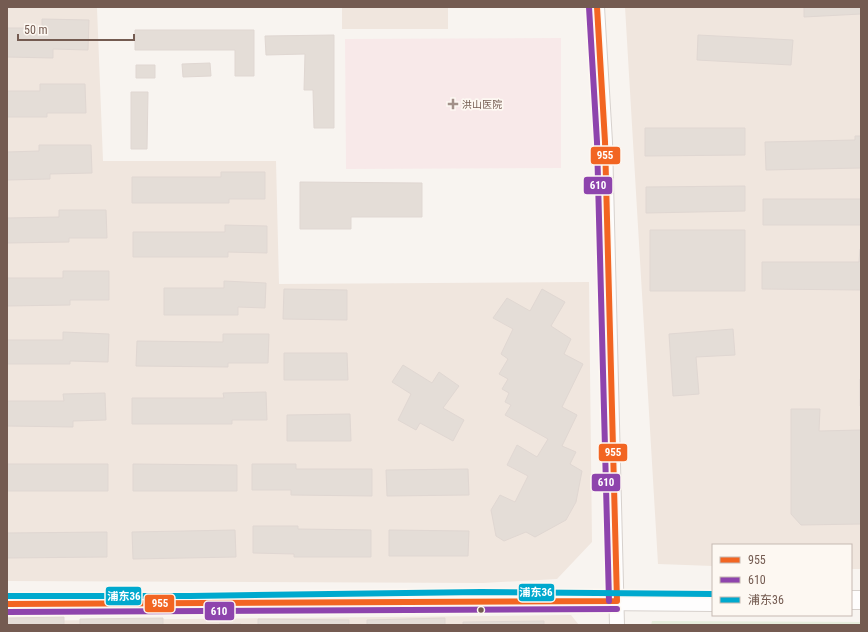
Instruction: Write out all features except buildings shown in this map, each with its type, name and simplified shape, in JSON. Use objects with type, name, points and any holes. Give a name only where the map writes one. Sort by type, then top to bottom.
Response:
[{"type":"street","points":[[597,7],[605,142],[617,625]]},
{"type":"street","points":[[7,604],[190,604],[481,600],[712,602]]},
{"type":"shaded area","points":[[7,7],[199,7],[97,8],[103,161],[276,161],[279,284],[589,282],[592,542],[557,579],[483,583],[7,581]]},
{"type":"shaded area","points":[[342,7],[448,7],[448,29],[342,29]]},
{"type":"shaded area","points":[[625,7],[861,7],[861,569],[852,569],[852,544],[712,544],[712,566],[658,564]]},
{"type":"shaded area","name":"洪山医院","points":[[561,38],[561,168],[346,169],[345,39]]},
{"type":"shaded area","points":[[571,615],[579,625],[7,625],[7,621]]},
{"type":"green space","points":[[652,621],[861,622],[861,625],[651,625]]},
{"type":"transit line","name":"610","points":[[589,7],[597,142],[609,601]]},
{"type":"transit line","name":"955","points":[[597,7],[605,142],[617,601]]},
{"type":"transit line","name":"浦东36","points":[[7,596],[190,596],[481,592],[712,594]]},
{"type":"transit line","name":"955","points":[[7,604],[617,601]]},
{"type":"transit line","name":"610","points":[[7,612],[617,609]]},
{"type":"place","name":"洪山医院","points":[[453,104]]}]
